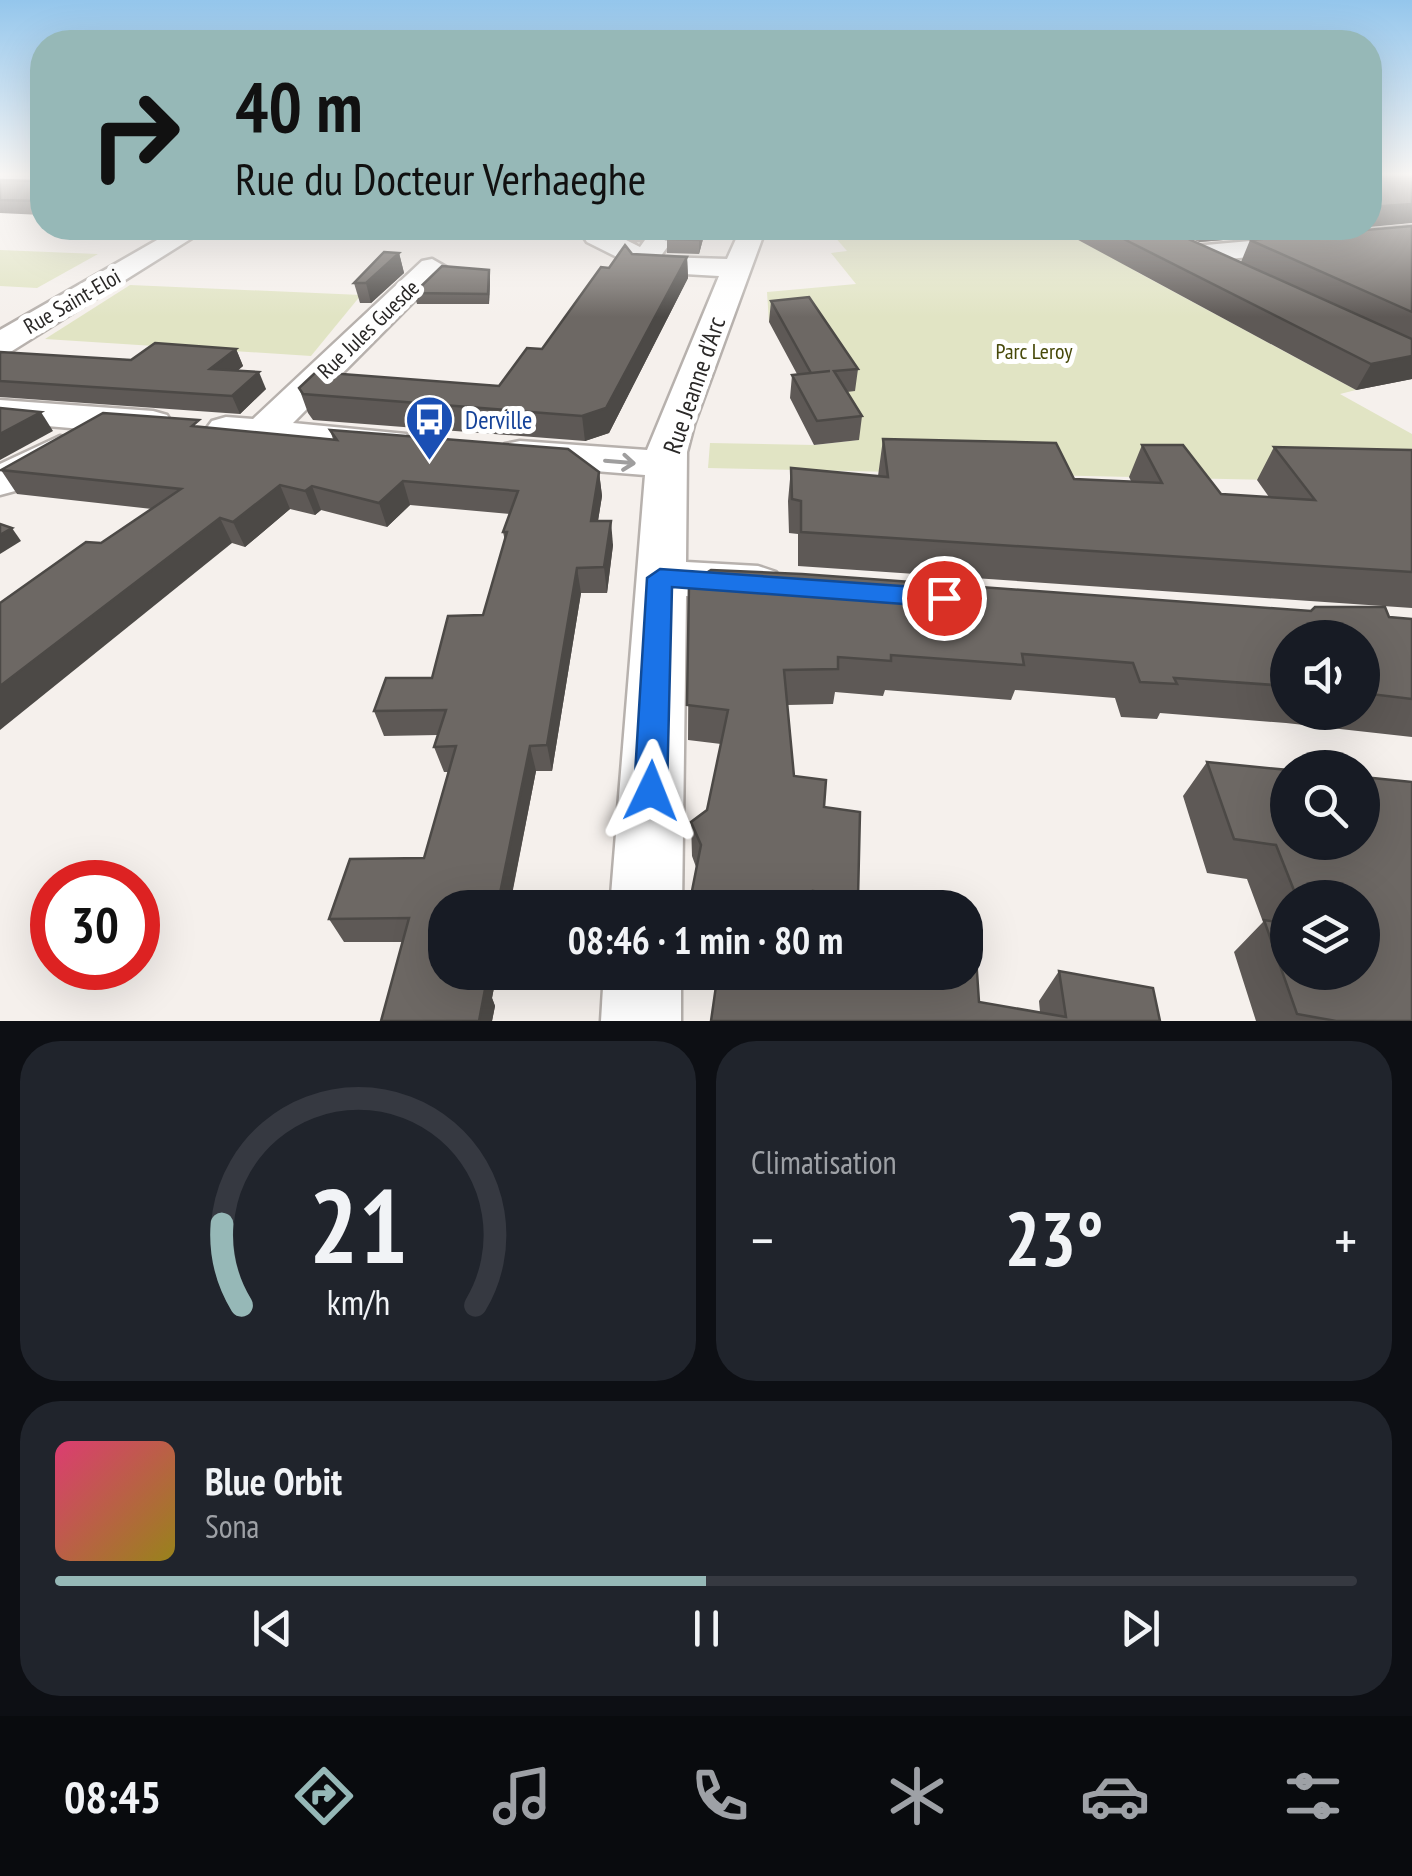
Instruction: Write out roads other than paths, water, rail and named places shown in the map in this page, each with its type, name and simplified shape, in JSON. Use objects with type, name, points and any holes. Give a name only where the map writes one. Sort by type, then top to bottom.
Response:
[{"type":"street","points":[[1382,236],[1412,234]]},
{"type":"street","name":"Rue Saint-Eloi","points":[[0,344],[176,240]]},
{"type":"street","name":"Rue Jeanne d'Arc","points":[[647,890],[666,464],[674,425],[748,240]]},
{"type":"street","points":[[1239,276],[1182,247],[1306,240]]},
{"type":"street","points":[[644,259],[643,265],[737,268]]},
{"type":"street","name":"Rue Jules Guesde","points":[[261,432],[432,268]]},
{"type":"street","points":[[0,411],[666,464]]},
{"type":"street","points":[[0,482],[109,419]]},
{"type":"street","points":[[660,578],[808,588]]},
{"type":"street","points":[[642,1021],[643,990]]},
{"type":"place","name":"Derville","points":[[430,462]]},
{"type":"park label","name":"Parc Leroy","points":[[1034,351]]}]
